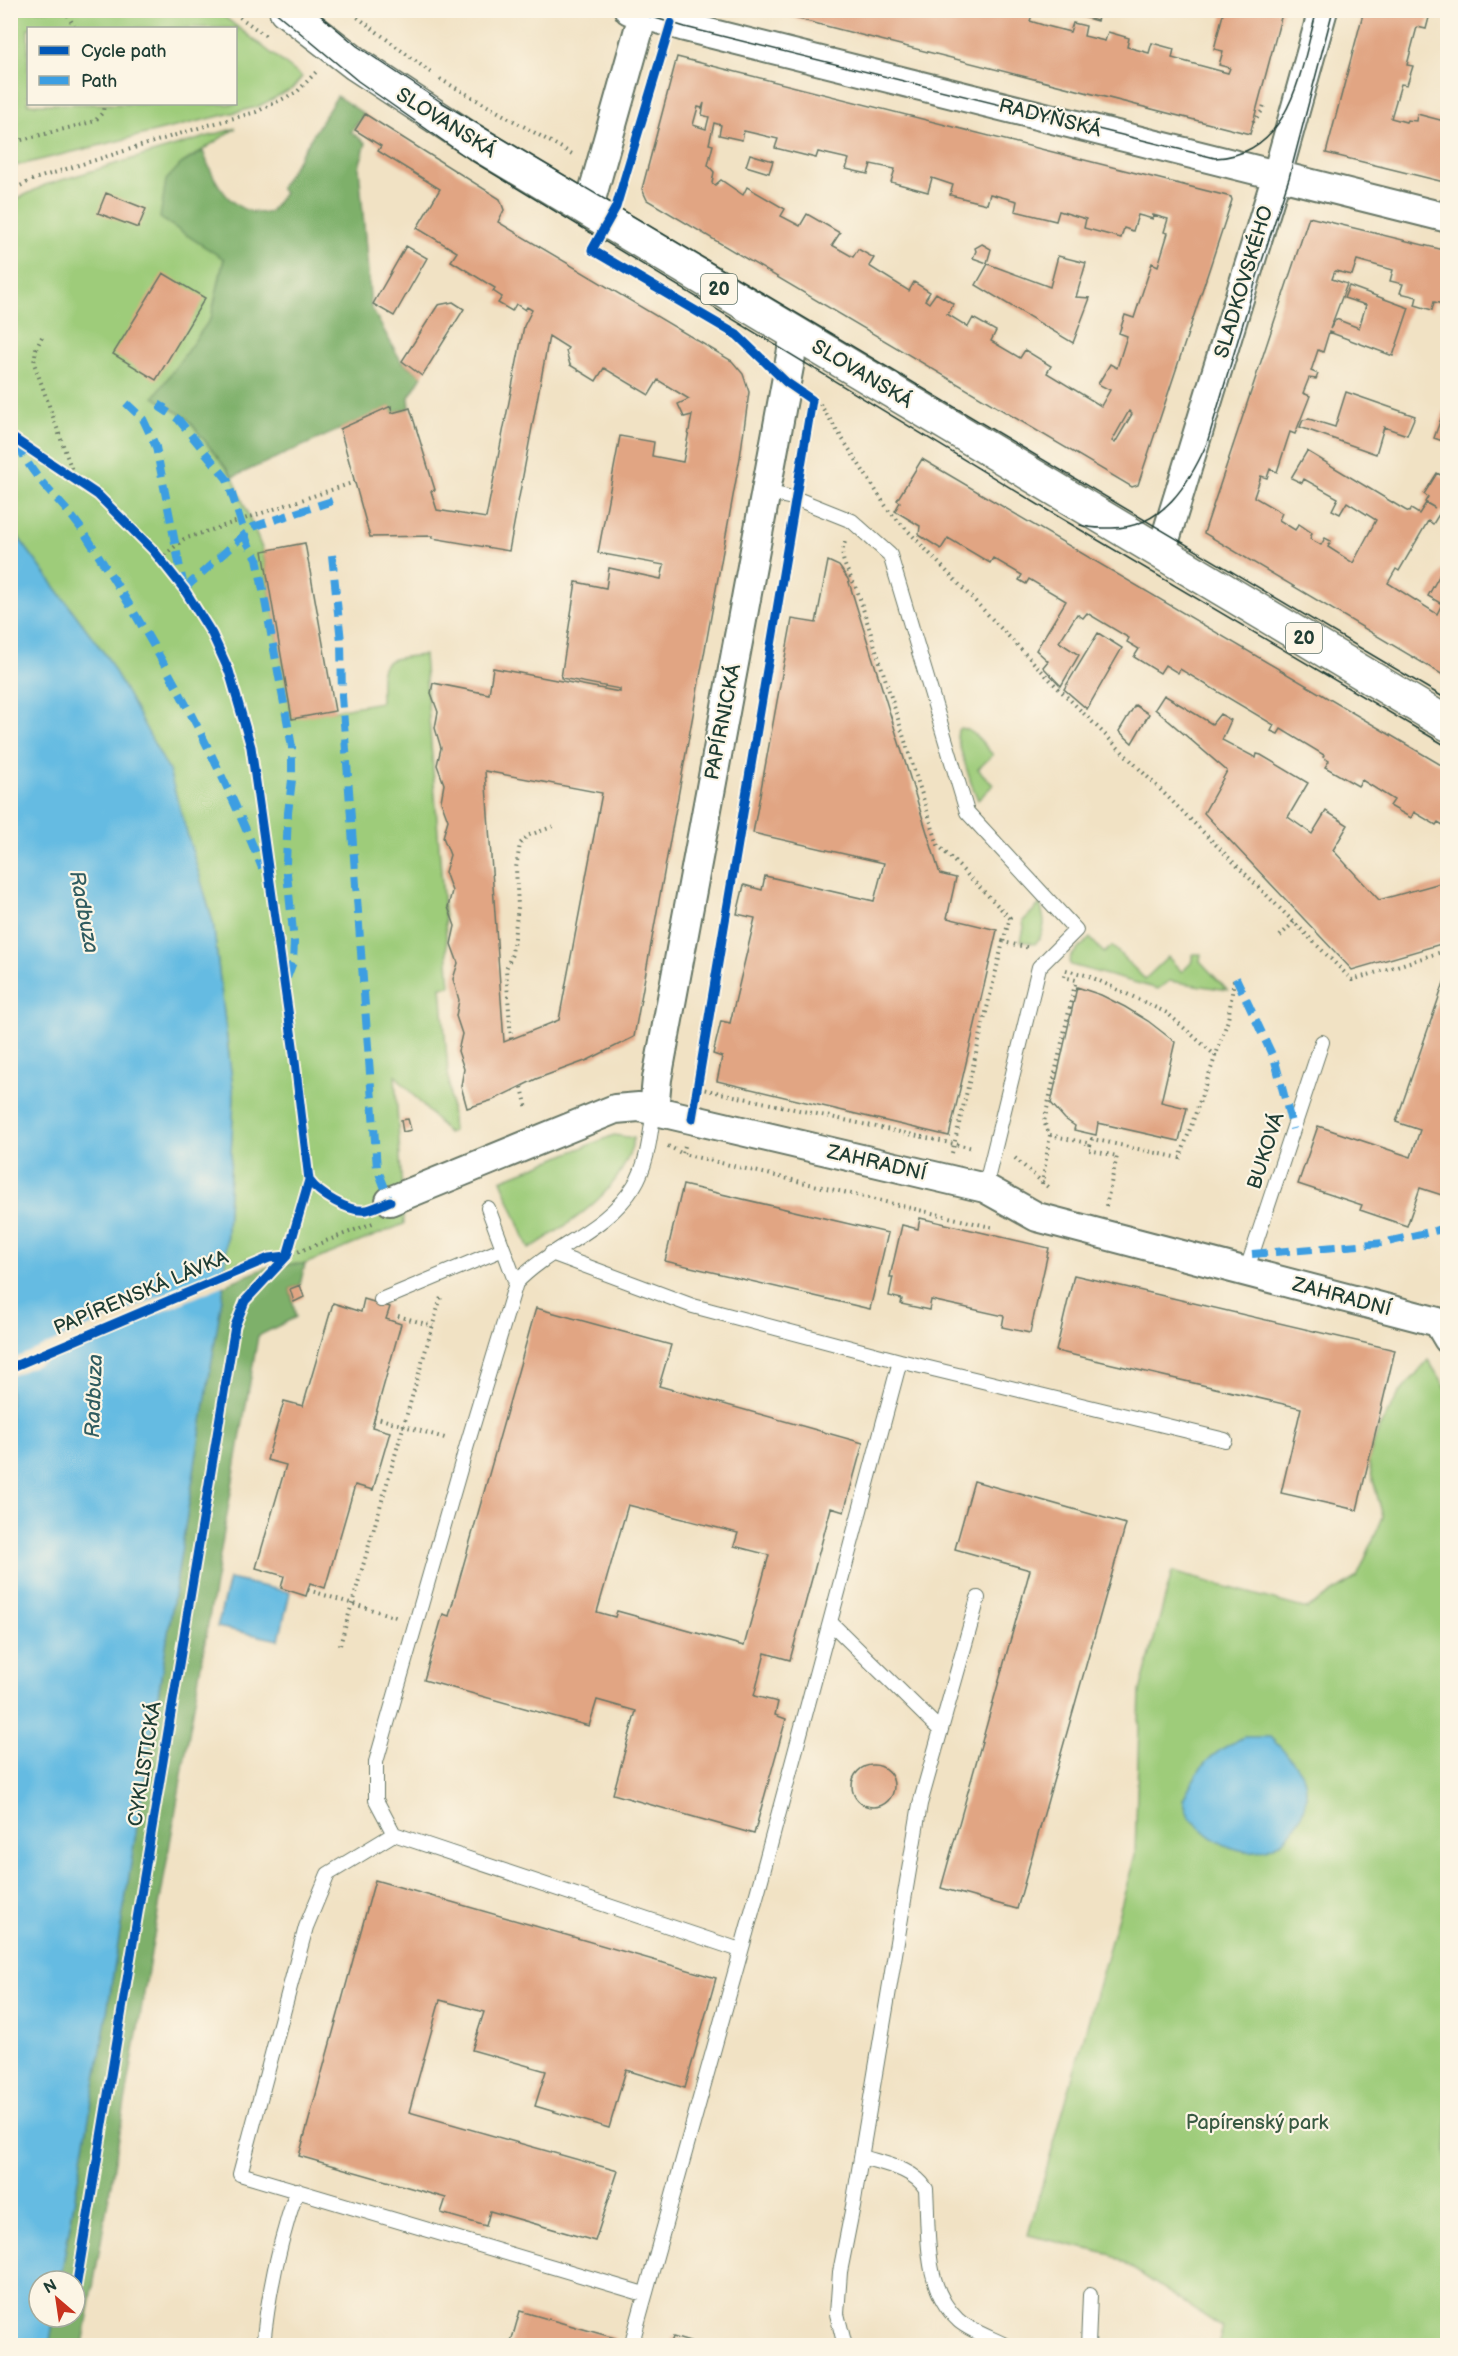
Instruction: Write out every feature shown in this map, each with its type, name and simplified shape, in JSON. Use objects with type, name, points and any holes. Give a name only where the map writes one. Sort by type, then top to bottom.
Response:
[{"type":"main road","name":"SLOVANSKÁ","points":[[286,10],[356,64],[425,111],[1448,724]]},
{"type":"street","name":"SLADKOVSKÉHO","points":[[1161,553],[1277,175],[1323,10]]},
{"type":"street","points":[[588,210],[645,13]]},
{"type":"street","name":"RADYŇSKÁ","points":[[645,13],[1448,218]]},
{"type":"street","name":"PAPÍRNICKÁ","points":[[654,1110],[659,1068],[795,334]]},
{"type":"street","name":"ZAHRADNÍ","points":[[384,1212],[615,1109],[628,1106],[654,1110],[985,1188],[1036,1217],[1438,1322],[1448,1340]]},
{"type":"lane","points":[[766,492],[797,499],[852,521],[890,555],[967,812],[1076,930],[1039,967],[985,1188]]},
{"type":"lane","name":"BUKOVÁ","points":[[1246,1272],[1322,1042]]},
{"type":"lane","points":[[654,1110],[648,1149],[634,1185],[617,1207],[596,1225],[531,1267],[516,1283],[466,1445],[376,1762],[376,1800],[394,1834],[740,1950]]},
{"type":"lane","points":[[488,1208],[516,1283]]},
{"type":"lane","points":[[381,1300],[503,1249]]},
{"type":"lane","points":[[551,1253],[693,1306],[900,1361],[1225,1440]]},
{"type":"lane","points":[[631,2346],[900,1361]]},
{"type":"lane","points":[[845,2346],[837,2314],[840,2272],[920,1804],[978,1598]]},
{"type":"lane","points":[[830,1622],[940,1730]]},
{"type":"lane","points":[[394,1834],[328,1874],[306,1927],[240,2174],[644,2294]]},
{"type":"lane","points":[[861,2157],[911,2173],[920,2179],[926,2189],[931,2268],[938,2293],[958,2322],[1007,2346]]},
{"type":"lane","points":[[263,2346],[284,2229],[297,2190]]},
{"type":"lane","points":[[1088,2346],[1090,2295]]},
{"type":"path","points":[[65,10],[74,27]]},
{"type":"path","points":[[348,10],[436,77],[600,170]]},
{"type":"path","points":[[10,191],[34,179],[256,112],[297,92],[316,71]]},
{"type":"path","points":[[10,143],[95,121],[103,112],[104,105]]},
{"type":"path","points":[[42,337],[36,349],[34,363],[79,482]]},
{"type":"path","points":[[786,382],[812,400],[810,411]]},
{"type":"path","points":[[820,404],[889,511],[1056,686],[1352,980],[1448,950]]},
{"type":"path","points":[[65,472],[79,482]]},
{"type":"path","points":[[153,550],[163,563],[184,539],[355,482]]},
{"type":"path","points":[[852,521],[841,553],[842,561],[858,593],[938,845],[1010,918],[1003,942]]},
{"type":"path","points":[[511,1039],[506,969],[513,954],[517,916],[516,868],[520,844],[527,836],[557,825]]},
{"type":"path","points":[[1280,936],[1294,922]]},
{"type":"path","points":[[1065,970],[1089,976],[1167,1012],[1216,1056]]},
{"type":"path","points":[[1106,1206],[1118,1156],[1089,1150],[1092,1139],[1180,1158],[1228,1020],[1234,980]]},
{"type":"path","points":[[692,1119],[699,1076]]},
{"type":"path","points":[[522,1087],[527,1109]]},
{"type":"path","points":[[1050,1135],[1091,1144]]},
{"type":"path","points":[[1046,1164],[1049,1143]]},
{"type":"path","points":[[283,1256],[384,1212]]},
{"type":"path","points":[[340,1646],[447,1272]]},
{"type":"path","points":[[388,1313],[433,1326]]},
{"type":"path","points":[[374,1417],[466,1445]]},
{"type":"green space","points":[[11,10],[217,11],[302,77],[292,89],[257,107],[11,167]]},
{"type":"green space","points":[[337,96],[364,114],[351,132],[366,143],[359,167],[371,307],[401,361],[422,376],[409,397],[410,408],[392,413],[390,407],[233,477],[188,419],[154,397],[211,318],[224,259],[160,218],[166,180],[181,164],[203,151],[212,174],[235,204],[257,213],[270,212],[284,193],[280,188]]},
{"type":"green space","points":[[236,128],[181,164],[161,218],[224,258],[211,318],[155,397],[188,419],[233,477],[263,551],[292,718],[381,702],[381,676],[386,664],[399,658],[424,655],[450,986],[441,987],[453,1131],[448,1133],[395,1075],[404,1224],[305,1264],[272,1265],[266,1252],[225,1268],[234,1097],[213,922],[16,531],[11,526],[11,202],[45,185]]},
{"type":"green space","points":[[960,728],[974,734],[993,755],[978,769],[993,785],[978,800],[957,738]]},
{"type":"green space","points":[[1040,904],[1044,920],[1042,934],[1035,944],[1021,941],[1023,921]]},
{"type":"green space","points":[[1090,938],[1104,953],[1112,946],[1145,979],[1168,957],[1182,972],[1193,961],[1193,954],[1201,954],[1200,961],[1227,990],[1169,981],[1158,989],[1071,965],[1069,962],[1071,956]]},
{"type":"green space","points":[[614,1135],[634,1138],[619,1174],[594,1204],[529,1249],[501,1180]]},
{"type":"green space","points":[[305,1264],[300,1285],[290,1289],[296,1317],[258,1336],[87,2322],[87,2269],[62,2269],[100,2056],[224,1285],[272,1265]]},
{"type":"green space","name":"Papírenský park","points":[[1428,1360],[1448,1391],[1447,2345],[1218,2345],[1223,2328],[1112,2255],[1028,2235],[1135,1856],[1140,1691],[1172,1572],[1307,1609],[1357,1577],[1383,1517],[1368,1461],[1379,1428],[1399,1394]]},
{"type":"green space","points":[[52,2329],[86,2329],[83,2345],[49,2346]]},
{"type":"water","name":"Radbuza","points":[[10,526],[107,657],[169,771],[213,922],[234,1097],[224,1285],[100,2056],[62,2269],[27,2269],[27,2329],[52,2329],[49,2346],[10,2345],[10,1215],[13,1199],[10,1139]]},
{"type":"water","points":[[229,1579],[290,1592],[279,1640],[217,1627]]},
{"type":"water","points":[[1244,1737],[1270,1737],[1296,1765],[1303,1776],[1306,1787],[1305,1803],[1297,1824],[1287,1837],[1274,1846],[1261,1850],[1246,1851],[1216,1840],[1190,1818],[1183,1799],[1207,1761],[1222,1749]]},
{"type":"pier","points":[[228,1267],[227,1284],[11,1376],[11,1360]]},
{"type":"building","points":[[763,10],[988,10],[1008,16],[1009,10],[1027,10],[1033,12],[1030,21],[1070,32],[1073,23],[1086,26],[1084,36],[1105,41],[1108,32],[1129,38],[1127,47],[1149,53],[1152,43],[1174,49],[1172,58],[1228,73],[1230,68],[1219,65],[1223,51],[1214,49],[1224,10],[1283,10],[1250,134]]},
{"type":"building","points":[[1084,10],[1100,10],[1097,21],[1083,17]]},
{"type":"building","points":[[1364,10],[1431,10],[1426,29],[1417,27],[1407,65],[1413,66],[1407,85],[1401,84],[1391,118],[1406,122],[1407,120],[1416,121],[1417,114],[1448,122],[1448,183],[1326,153]]},
{"type":"building","points":[[677,57],[1231,197],[1232,200],[1138,485],[1132,487],[647,200],[642,189]],"holes":[[[704,103],[702,115],[709,117],[706,129],[693,125],[698,107],[702,108]],[[714,123],[721,125],[719,135],[742,140],[744,131],[778,139],[775,148],[816,158],[818,152],[849,159],[846,169],[868,174],[871,164],[895,169],[891,182],[928,192],[932,178],[953,185],[950,195],[987,204],[990,194],[1017,201],[1015,211],[1056,221],[1059,211],[1086,219],[1084,228],[1121,238],[1124,228],[1133,231],[1138,215],[1153,219],[1153,215],[1168,219],[1164,232],[1168,233],[1158,266],[1152,263],[1134,318],[1125,315],[1119,333],[1127,336],[1117,368],[1110,364],[1098,384],[1110,390],[1101,406],[1047,373],[1051,366],[1025,350],[1020,358],[991,341],[996,331],[973,318],[968,327],[947,314],[954,304],[936,293],[929,303],[925,300],[930,292],[914,282],[909,291],[869,266],[874,258],[858,249],[853,257],[832,245],[840,233],[807,214],[800,226],[781,216],[785,209],[747,187],[743,195],[721,180],[715,185],[712,183],[714,172],[708,165],[713,145],[709,144]],[[1129,411],[1132,414],[1115,443],[1112,441]]]},
{"type":"building","points":[[365,114],[500,199],[504,210],[498,222],[732,361],[743,374],[749,392],[740,458],[634,1037],[588,1060],[536,1079],[493,1100],[467,1108],[461,1086],[464,1069],[458,1051],[462,1034],[456,1016],[459,1000],[453,979],[458,963],[451,944],[455,926],[448,907],[452,891],[445,872],[450,855],[443,837],[448,820],[441,801],[444,784],[437,765],[441,748],[435,728],[438,712],[431,693],[433,683],[489,694],[493,668],[620,692],[620,689],[561,678],[576,582],[606,588],[609,568],[661,579],[664,565],[598,553],[620,436],[654,442],[652,456],[683,462],[692,415],[684,417],[678,404],[689,399],[658,380],[649,395],[604,368],[596,381],[570,365],[566,351],[568,348],[549,336],[509,551],[432,538],[433,536],[370,537],[340,429],[391,406],[392,413],[410,408],[435,490],[431,491],[437,510],[486,518],[524,326],[532,310],[527,307],[525,310],[516,304],[512,311],[498,303],[502,297],[493,291],[495,288],[451,261],[457,252],[417,228],[440,189],[378,151],[381,146],[355,130]],"holes":[[[485,771],[602,793],[559,1020],[504,1042]]]},
{"type":"building","points":[[750,154],[773,161],[769,173],[746,166]]},
{"type":"building","points":[[106,193],[146,209],[138,228],[98,213]]},
{"type":"building","points":[[1309,217],[1448,251],[1448,305],[1434,302],[1432,310],[1415,305],[1417,297],[1400,293],[1403,284],[1390,281],[1393,270],[1357,260],[1352,275],[1335,271],[1332,279],[1347,284],[1330,329],[1336,319],[1359,328],[1366,305],[1344,298],[1349,286],[1409,308],[1393,356],[1329,332],[1323,352],[1318,350],[1311,371],[1318,374],[1316,379],[1309,378],[1303,393],[1310,396],[1295,434],[1290,432],[1277,472],[1270,469],[1267,478],[1261,476],[1254,497],[1282,513],[1279,520],[1295,530],[1299,524],[1312,533],[1310,539],[1321,545],[1325,538],[1331,541],[1328,547],[1353,563],[1376,520],[1347,502],[1340,514],[1332,510],[1338,498],[1304,479],[1302,483],[1291,478],[1307,451],[1405,510],[1409,512],[1411,509],[1419,514],[1426,503],[1435,508],[1425,502],[1428,497],[1424,494],[1437,473],[1448,479],[1448,515],[1441,511],[1433,524],[1428,521],[1399,571],[1396,569],[1388,583],[1437,614],[1442,604],[1428,596],[1448,560],[1448,678],[1204,533]]},
{"type":"building","points":[[982,244],[991,249],[987,263],[973,258],[975,248]]},
{"type":"building","points":[[406,246],[427,258],[394,316],[373,304]]},
{"type":"building","points":[[1058,256],[1086,263],[1076,297],[1090,298],[1073,343],[976,285],[988,264],[1050,287]]},
{"type":"building","points":[[163,273],[205,298],[156,380],[113,354]]},
{"type":"building","points":[[453,302],[464,309],[422,376],[402,361],[438,305]]},
{"type":"building","points":[[1346,392],[1415,416],[1407,435],[1384,427],[1376,454],[1300,427],[1303,420],[1309,419],[1335,427]]},
{"type":"building","points":[[1448,402],[1448,443],[1434,438]]},
{"type":"building","points":[[922,459],[1448,769],[1448,828],[1438,822],[1436,825],[1414,812],[1411,818],[1390,806],[1394,800],[1362,780],[1358,786],[1325,767],[1329,761],[1323,757],[1324,755],[1281,729],[1278,734],[1271,731],[1274,725],[1180,669],[1178,673],[1165,665],[1160,673],[1134,657],[1139,649],[1127,642],[1129,638],[1087,613],[1083,618],[1077,614],[1059,642],[1079,655],[1061,686],[1043,667],[1048,661],[1036,650],[1066,601],[1029,579],[1026,584],[1019,580],[1022,575],[993,558],[990,563],[948,538],[941,549],[919,535],[920,526],[895,511],[900,502],[897,500]]},
{"type":"building","points":[[305,543],[335,711],[292,719],[263,551]]},
{"type":"building","points":[[828,561],[839,566],[848,579],[940,874],[956,878],[947,918],[997,930],[949,1136],[717,1081],[722,1057],[713,1054],[721,1021],[730,1023],[755,918],[737,914],[744,885],[762,890],[765,876],[874,901],[884,863],[753,833],[792,619],[816,623]]},
{"type":"building","points":[[1098,633],[1122,648],[1087,709],[1064,689]]},
{"type":"building","points":[[1164,695],[1212,724],[1220,714],[1231,720],[1222,740],[1256,758],[1257,754],[1261,755],[1308,783],[1288,817],[1312,834],[1326,811],[1348,825],[1333,850],[1379,900],[1448,881],[1448,942],[1352,970],[1204,813],[1227,771],[1155,709]]},
{"type":"building","points":[[1135,705],[1149,714],[1132,743],[1119,731]]},
{"type":"building","points":[[1448,971],[1448,1197],[1420,1188],[1407,1226],[1360,1210],[1362,1205],[1298,1184],[1318,1126],[1411,1157],[1420,1130],[1396,1122]]},
{"type":"building","points":[[1077,987],[1101,995],[1125,1007],[1175,1042],[1161,1102],[1187,1108],[1179,1141],[1098,1123],[1096,1135],[1074,1130],[1075,1126],[1065,1119],[1051,1103]]},
{"type":"building","points":[[408,1119],[411,1130],[403,1132],[401,1120]]},
{"type":"building","points":[[683,1185],[888,1233],[870,1309],[665,1261]]},
{"type":"building","points":[[920,1218],[1049,1248],[1030,1333],[1002,1327],[1004,1316],[931,1300],[929,1310],[901,1304],[902,1299],[889,1296],[893,1277],[890,1277],[902,1225],[918,1229]]},
{"type":"building","points":[[1074,1275],[1395,1350],[1357,1510],[1281,1493],[1301,1408],[1056,1351]]},
{"type":"building","points":[[300,1285],[304,1297],[294,1302],[290,1289]]},
{"type":"building","points":[[364,1299],[390,1307],[386,1319],[401,1324],[372,1427],[390,1432],[373,1490],[355,1485],[325,1588],[310,1583],[306,1596],[281,1588],[284,1576],[256,1568],[286,1465],[267,1460],[284,1401],[303,1406],[333,1303],[361,1312]]},
{"type":"building","points":[[536,1308],[671,1345],[659,1386],[863,1443],[844,1512],[831,1508],[790,1660],[765,1653],[754,1696],[778,1702],[775,1715],[786,1719],[754,1834],[613,1794],[636,1711],[597,1700],[589,1726],[424,1680],[443,1614],[449,1616]],"holes":[[[628,1505],[738,1533],[734,1546],[769,1555],[744,1646],[617,1611],[615,1617],[597,1612]]]},
{"type":"building","points":[[974,1481],[1126,1524],[1017,1909],[941,1888],[1030,1570],[955,1549]]},
{"type":"building","points":[[873,1765],[888,1771],[894,1786],[888,1801],[873,1807],[858,1801],[852,1786],[858,1771]]},
{"type":"building","points":[[375,1880],[716,1978],[685,2088],[626,2070],[609,2128],[535,2106],[546,2071],[472,2050],[484,2012],[440,2000],[409,2112],[618,2171],[595,2241],[490,2211],[486,2226],[441,2213],[446,2198],[299,2156]]},
{"type":"building","points":[[520,2311],[615,2338],[612,2346],[510,2346]]},
{"type":"building","points":[[673,2337],[700,2345],[700,2346],[670,2346]]},
{"type":"tram line","points":[[273,10],[358,81],[469,159],[1047,510],[1448,747]]},
{"type":"tram line","points":[[314,10],[357,46],[441,102],[1448,700]]},
{"type":"tram line","points":[[629,10],[685,27],[1215,158],[1241,153],[1261,142],[1277,125],[1289,105],[1298,82],[1317,10]]},
{"type":"tram line","points":[[1080,525],[1092,528],[1112,528],[1130,526],[1145,520],[1172,501],[1192,474],[1200,458],[1207,443],[1289,178],[1333,10]]},
{"type":"marked path","points":[[653,18],[654,10]]},
{"type":"marked path","points":[[126,403],[143,419],[156,447],[183,583]]},
{"type":"marked path","points":[[164,403],[161,408],[178,419],[227,479],[248,544],[257,558],[292,747],[286,864],[294,942],[293,962],[286,980]]},
{"type":"marked path","points":[[18,443],[29,466],[85,534],[150,640],[229,791],[262,868]]},
{"type":"marked path","points":[[184,589],[253,527],[332,501]]},
{"type":"marked path","points":[[332,555],[341,641],[342,696],[377,1168],[390,1201]]},
{"type":"marked path","points":[[1236,978],[1275,1061],[1293,1129]]},
{"type":"marked path","points":[[1252,1254],[1383,1243],[1448,1226]]},
{"type":"cycle path","points":[[671,23],[616,207],[592,250],[737,335],[786,382],[812,400],[692,1119]]},
{"type":"cycle path","name":"CYKLISTICKÁ","points":[[10,436],[98,495],[153,550],[184,589],[212,634],[229,671],[251,747],[294,1053],[309,1180],[287,1256],[245,1301],[235,1326],[79,2269]]},
{"type":"cycle path","points":[[309,1180],[327,1196],[352,1209],[367,1210],[390,1201]]},
{"type":"cycle path","name":"PAPÍRENSKÁ LÁVKA","points":[[10,1368],[269,1258],[287,1256]]}]
